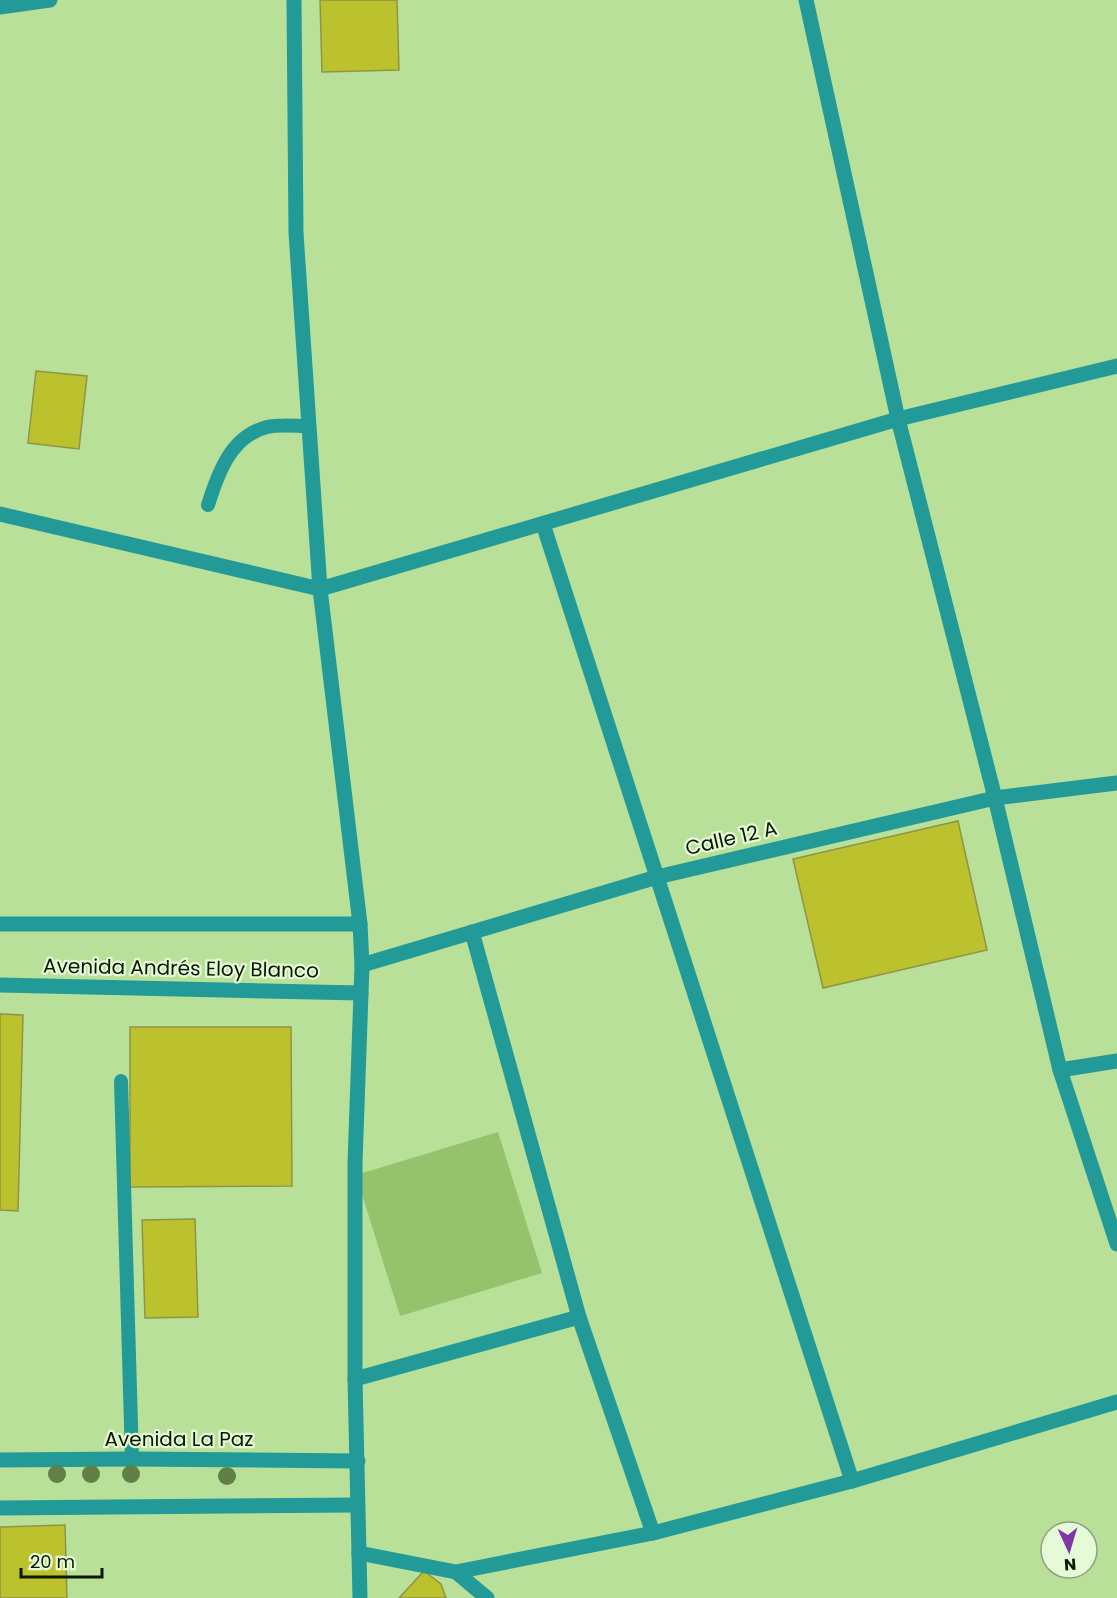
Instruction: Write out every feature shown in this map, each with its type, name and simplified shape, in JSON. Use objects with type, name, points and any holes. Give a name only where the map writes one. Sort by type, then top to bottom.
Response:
[{"type":"street","points":[[0,7],[50,0]]},
{"type":"street","points":[[294,0],[296,233],[320,589],[360,924],[362,965],[356,1163],[355,1379],[360,1598]]},
{"type":"street","points":[[806,0],[898,419],[995,798],[1060,1070],[1117,1244]]},
{"type":"street","points":[[0,514],[320,589],[898,419],[1117,366]]},
{"type":"street","points":[[543,524],[852,1481]]},
{"type":"street","name":"Calle 12 A","points":[[362,965],[657,877],[995,798],[1117,783]]},
{"type":"street","points":[[0,924],[360,924]]},
{"type":"street","points":[[472,932],[579,1317],[653,1533]]},
{"type":"street","name":"Avenida Andrés Eloy Blanco","points":[[0,985],[360,993]]},
{"type":"street","points":[[1060,1070],[1117,1061]]},
{"type":"street","points":[[355,1379],[579,1317]]},
{"type":"street","points":[[359,1552],[456,1572],[653,1533],[852,1481],[1117,1402]]},
{"type":"street","name":"Avenida La Paz","points":[[0,1460],[357,1461]]},
{"type":"street","points":[[0,1508],[357,1504]]},
{"type":"street","points":[[456,1572],[487,1598]]},
{"type":"lane","points":[[208,505],[217,476],[240,440],[267,427],[309,426]]},
{"type":"lane","points":[[121,1081],[132,1459]]},
{"type":"green space","points":[[498,1132],[542,1273],[400,1316],[356,1175]]},
{"type":"building","points":[[320,0],[397,0],[399,70],[322,72]]},
{"type":"building","points":[[36,371],[87,376],[79,449],[28,443]]},
{"type":"building","points":[[958,821],[987,950],[823,988],[793,859]]},
{"type":"building","points":[[0,1014],[23,1015],[18,1211],[0,1210]]},
{"type":"building","points":[[130,1027],[291,1027],[292,1186],[130,1187]]},
{"type":"building","points":[[195,1219],[198,1317],[145,1318],[142,1220]]},
{"type":"building","points":[[65,1525],[67,1598],[0,1598],[0,1527]]},
{"type":"building","points":[[424,1571],[441,1584],[446,1598],[399,1598]]}]
